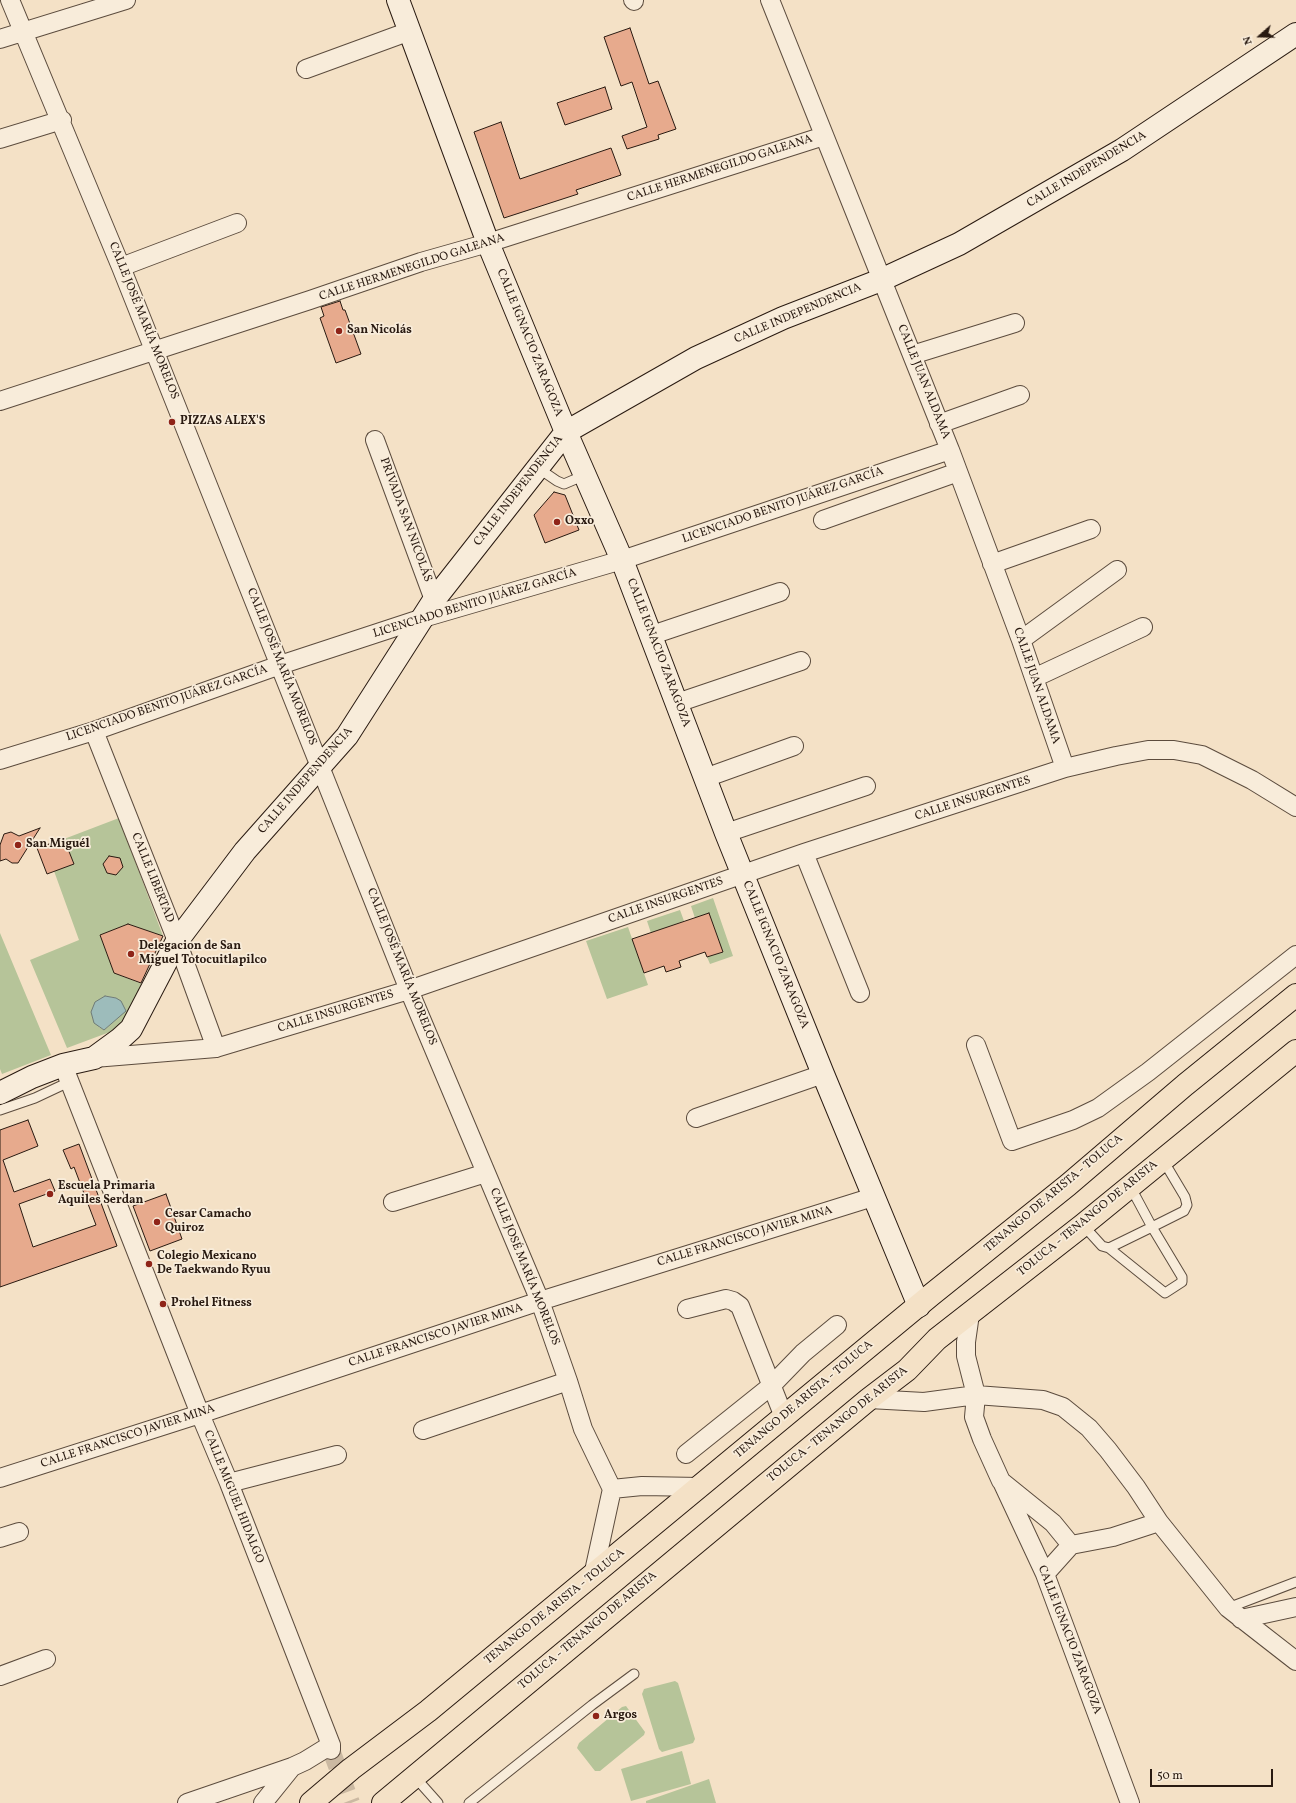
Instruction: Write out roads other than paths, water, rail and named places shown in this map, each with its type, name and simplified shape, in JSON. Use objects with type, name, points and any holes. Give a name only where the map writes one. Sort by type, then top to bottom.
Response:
[{"type":"highway","name":"TENANGO DE ARISTA - TOLUCA","points":[[311,1803],[351,1769],[428,1711],[593,1576],[784,1417],[1068,1185],[1185,1085],[1296,995]]},
{"type":"highway","name":"TOLUCA - TENANGO DE ARISTA","points":[[383,1803],[869,1399],[907,1370],[937,1339],[1083,1225],[1296,1051]]},
{"type":"street","name":"CALLE JOSÉ MARÍA MORELOS","points":[[10,0],[62,120],[155,350],[409,990],[540,1301],[583,1429],[612,1489]]},
{"type":"street","points":[[0,39],[126,0]]},
{"type":"street","name":"CALLE IGNACIO ZARAGOZA","points":[[398,0],[488,243],[566,432],[622,560],[652,635],[742,875],[822,1074],[919,1306]]},
{"type":"street","name":"CALLE JUAN ALDAMA","points":[[770,0],[950,450],[1021,640],[1065,768]]},
{"type":"street","points":[[306,69],[410,31]]},
{"type":"street","name":"CALLE INDEPENDENCIA","points":[[0,1093],[32,1077],[66,1074],[94,1058],[131,1029],[177,941],[245,851],[347,736],[434,600],[566,432],[696,358],[783,318],[881,280],[959,244],[1122,150],[1296,34]]},
{"type":"street","points":[[0,139],[62,120]]},
{"type":"street","name":"CALLE HERMENEGILDO GALEANA","points":[[0,401],[310,300],[421,262],[488,243],[824,136]]},
{"type":"street","points":[[121,267],[237,223]]},
{"type":"street","points":[[912,355],[1015,323]]},
{"type":"street","points":[[939,424],[1020,395]]},
{"type":"street","name":"PRIVADA SAN NICOLÁS","points":[[375,440],[434,600]]},
{"type":"street","name":"LICENCIADO BENITO JUÁREZ GARCÍA","points":[[0,760],[94,731],[280,665],[423,618],[622,560],[950,450]]},
{"type":"street","points":[[823,520],[958,472]]},
{"type":"street","points":[[992,564],[1091,529]]},
{"type":"street","points":[[1021,640],[1117,570]]},
{"type":"street","points":[[652,635],[780,592]]},
{"type":"street","points":[[1034,678],[1143,627]]},
{"type":"street","points":[[677,703],[801,661]]},
{"type":"street","name":"CALLE LIBERTAD","points":[[94,731],[126,816],[177,941],[216,1048]]},
{"type":"street","points":[[705,778],[794,746]]},
{"type":"street","name":"CALLE INSURGENTES","points":[[94,1058],[216,1048],[409,990],[804,853],[1065,768],[1148,750],[1174,750],[1202,755],[1252,780],[1296,807]]},
{"type":"street","points":[[726,833],[866,786]]},
{"type":"street","points":[[804,853],[860,993]]},
{"type":"street","points":[[976,1045],[1012,1141],[1073,1120],[1098,1108],[1154,1067],[1296,955]]},
{"type":"street","name":"CALLE MIGUEL HIDALGO","points":[[66,1074],[200,1414],[229,1483],[331,1748],[292,1767]]},
{"type":"street","points":[[696,1118],[822,1074]]},
{"type":"street","points":[[393,1202],[486,1173]]},
{"type":"street","name":"CALLE FRANCISCO JAVIER MINA","points":[[0,1478],[200,1414],[540,1301],[873,1197]]},
{"type":"street","points":[[687,1309],[726,1299],[733,1301],[740,1306],[784,1417]]},
{"type":"street","name":"CALLE IGNACIO ZARAGOZA","points":[[970,1314],[966,1342],[966,1356],[976,1394],[974,1418],[984,1446],[1045,1574],[1130,1803]]},
{"type":"street","points":[[686,1454],[771,1386],[803,1353],[837,1325]]},
{"type":"street","points":[[423,1430],[568,1381]]},
{"type":"street","points":[[869,1399],[924,1402],[976,1394],[1043,1400],[1063,1407],[1089,1428],[1108,1450],[1136,1487],[1159,1522],[1234,1613],[1296,1661]]},
{"type":"street","points":[[229,1483],[337,1455]]},
{"type":"street","name":"CALLE IGNACIO ZARAGOZA","points":[[1001,1481],[1053,1524],[1071,1545]]},
{"type":"street","points":[[593,1576],[612,1489],[642,1486],[700,1487]]},
{"type":"street","points":[[1045,1574],[1071,1545],[1113,1537],[1159,1522]]},
{"type":"street","points":[[0,1538],[19,1532]]},
{"type":"street","points":[[1234,1613],[1296,1607]]},
{"type":"street","points":[[0,1676],[46,1659]]},
{"type":"street","points":[[187,1803],[292,1767]]},
{"type":"street","points":[[263,1803],[292,1767]]},
{"type":"lane","points":[[538,468],[556,481],[564,484],[585,475]]},
{"type":"lane","points":[[0,1110],[35,1098],[66,1074]]},
{"type":"lane","points":[[1109,1248],[1184,1211],[1187,1205],[1185,1197],[1162,1159]]},
{"type":"lane","points":[[1083,1225],[1102,1246],[1109,1248],[1161,1291],[1165,1293],[1169,1292],[1183,1280],[1130,1186]]},
{"type":"lane","points":[[1234,1613],[1296,1582]]},
{"type":"lane","points":[[469,1803],[592,1705],[634,1674]]},
{"type":"lane","points":[[414,1776],[438,1803]]},
{"type":"water","points":[[105,996],[116,998],[121,1001],[126,1011],[104,1030],[94,1023],[91,1012],[95,1002]]},
{"type":"tunnel","points":[[331,1750],[351,1803]]},
{"type":"place","name":"San Nicolás","points":[[339,331]]},
{"type":"place","name":"PIZZAS ALEX'S","points":[[172,422]]},
{"type":"place","name":"Oxxo","points":[[557,522]]},
{"type":"place","name":"San Miguél","points":[[18,845]]},
{"type":"place","name":"Delegacion de San Miguel Totocuitlapilco","points":[[131,954]]},
{"type":"place","name":"Escuela Primaria Aquiles Serdan","points":[[50,1194]]},
{"type":"place","name":"Cesar Camacho Quiroz","points":[[157,1222]]},
{"type":"place","name":"Colegio Mexicano De Taekwando Ryuu","points":[[149,1264]]},
{"type":"place","name":"Prohel Fitness","points":[[163,1304]]},
{"type":"place","name":"Argos","points":[[596,1716]]}]
